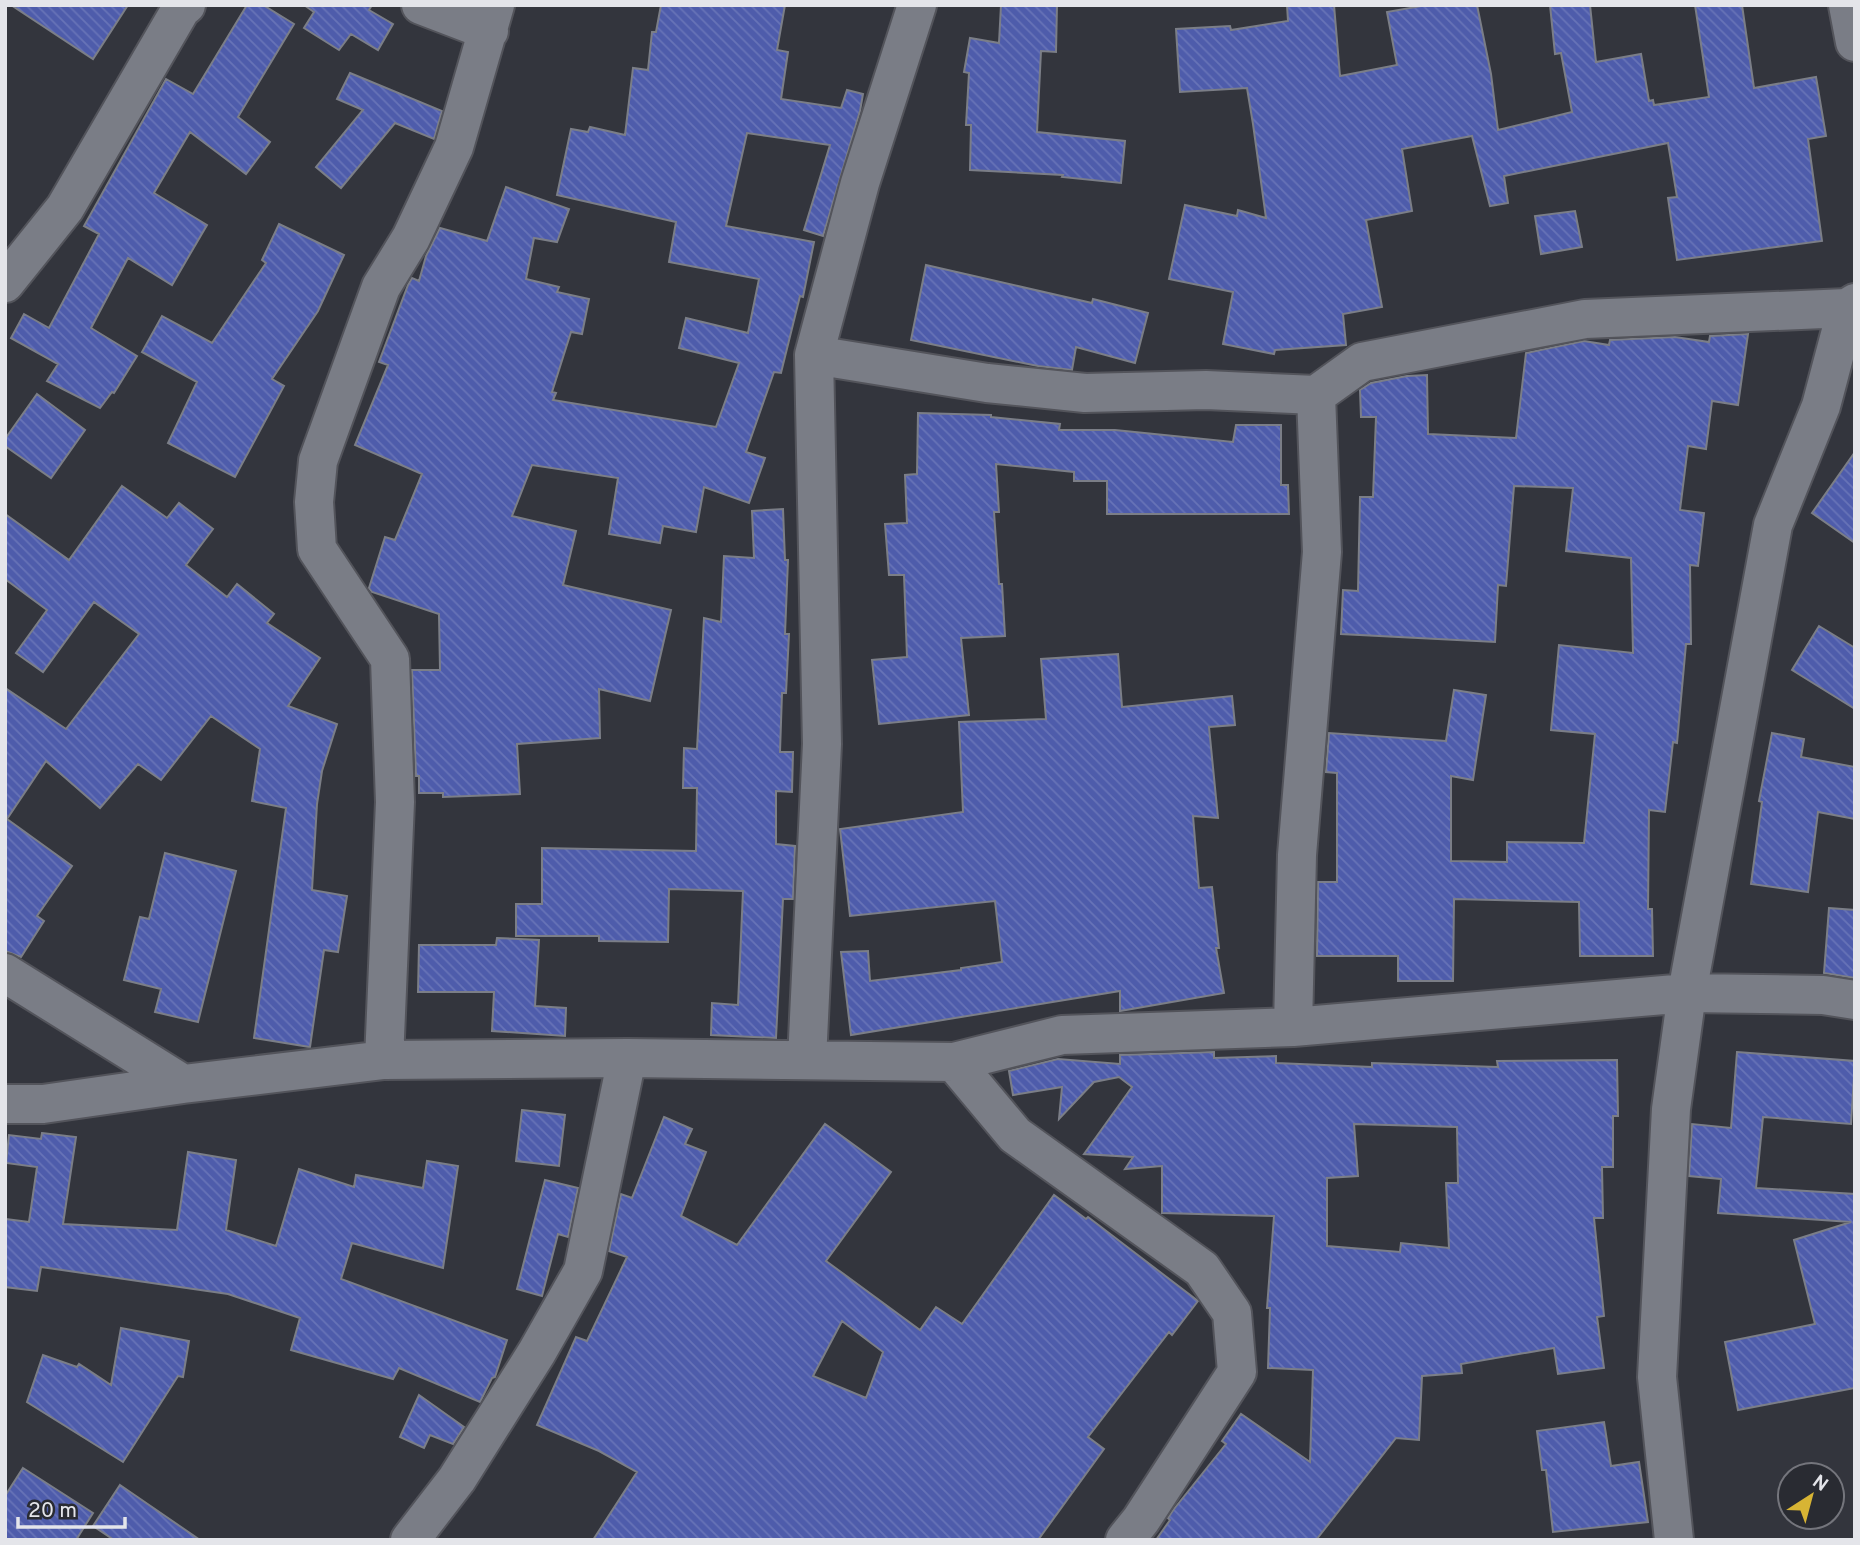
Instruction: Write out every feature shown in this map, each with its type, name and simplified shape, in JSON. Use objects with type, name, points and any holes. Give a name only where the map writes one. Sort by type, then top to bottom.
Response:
[{"type":"street","points":[[5,283],[65,208],[181,9],[186,5]]},
{"type":"street","points":[[384,1060],[395,802],[390,659],[317,549],[314,502],[318,461],[381,287],[411,238],[454,147],[492,18],[421,5]]},
{"type":"street","points":[[807,1060],[822,744],[814,355],[860,183],[917,5]]},
{"type":"street","points":[[1847,5],[1855,42]]},
{"type":"street","points":[[814,355],[987,383],[1085,393],[1206,390],[1316,395],[1362,362],[1585,319],[1851,305],[1821,405],[1773,525],[1687,993],[1671,1109],[1657,1377],[1674,1540]]},
{"type":"street","points":[[1293,1027],[1297,855],[1322,552],[1316,395]]},
{"type":"street","points":[[5,973],[183,1084]]},
{"type":"street","points":[[5,1104],[43,1104],[384,1060],[627,1058],[954,1062],[1062,1035],[1293,1027],[1687,993],[1823,995],[1855,1000]]},
{"type":"street","points":[[410,1540],[457,1479],[537,1352],[583,1271],[627,1058]]},
{"type":"street","points":[[954,1062],[1015,1135],[1202,1269],[1232,1313],[1237,1372],[1141,1520],[1125,1540]]},
{"type":"building","points":[[11,5],[128,5],[93,59]]},
{"type":"building","points":[[247,5],[263,5],[294,24],[238,117],[270,142],[246,174],[190,132],[154,193],[207,225],[172,285],[128,258],[91,328],[137,356],[114,393],[112,392],[100,408],[47,381],[58,364],[11,338],[24,314],[49,328],[99,234],[84,226],[166,79],[193,94]]},
{"type":"building","points":[[304,5],[372,5],[369,10],[393,24],[378,50],[351,34],[339,50],[304,28],[314,12]]},
{"type":"building","points":[[661,5],[785,5],[777,50],[788,52],[781,99],[841,108],[847,90],[863,94],[823,236],[804,230],[830,145],[747,133],[726,226],[814,242],[803,297],[800,296],[781,373],[774,372],[746,452],[765,458],[749,503],[704,487],[696,532],[663,526],[660,543],[609,534],[618,478],[532,465],[512,516],[576,531],[563,585],[671,610],[650,701],[599,689],[600,738],[517,744],[520,794],[443,797],[443,793],[419,793],[412,670],[440,670],[439,614],[372,592],[369,588],[385,537],[395,540],[422,474],[355,445],[388,365],[379,362],[408,285],[412,278],[419,281],[426,256],[440,228],[487,241],[506,187],[569,209],[557,242],[534,238],[526,279],[559,287],[557,292],[589,299],[582,334],[571,332],[552,392],[556,393],[553,400],[716,427],[739,363],[679,348],[686,318],[748,333],[759,279],[669,262],[676,222],[557,195],[571,129],[588,132],[590,127],[625,135],[633,68],[648,70],[652,32],[656,32]]},
{"type":"building","points":[[1001,5],[1057,5],[1056,52],[1041,51],[1037,132],[1125,141],[1121,183],[1062,177],[1063,175],[970,170],[971,125],[966,125],[969,73],[964,72],[970,38],[999,43]]},
{"type":"building","points":[[1287,5],[1334,5],[1340,76],[1397,65],[1387,12],[1427,5],[1477,5],[1491,74],[1498,130],[1572,112],[1561,53],[1555,54],[1550,5],[1590,5],[1596,62],[1641,54],[1649,101],[1653,100],[1654,105],[1709,97],[1695,5],[1742,5],[1754,88],[1816,77],[1826,136],[1808,139],[1822,241],[1677,260],[1668,198],[1677,197],[1668,143],[1504,176],[1508,203],[1490,206],[1472,136],[1402,149],[1412,211],[1366,220],[1382,307],[1343,314],[1346,345],[1275,350],[1274,354],[1223,344],[1233,292],[1169,279],[1185,205],[1237,216],[1238,210],[1266,218],[1253,124],[1247,88],[1180,92],[1176,29],[1230,26],[1231,30],[1288,21]]},
{"type":"building","points":[[350,73],[442,111],[434,139],[395,123],[341,188],[316,167],[363,110],[337,99]]},
{"type":"building","points":[[1575,211],[1582,247],[1541,254],[1535,216]]},
{"type":"building","points":[[279,224],[344,255],[318,311],[272,379],[284,386],[235,477],[168,443],[197,382],[142,352],[162,316],[212,343],[266,263],[262,260]]},
{"type":"building","points":[[926,265],[1148,313],[1135,363],[1076,347],[1072,370],[1038,366],[911,340]]},
{"type":"building","points":[[1748,334],[1738,405],[1712,401],[1706,449],[1688,446],[1680,510],[1704,513],[1698,566],[1690,565],[1691,644],[1686,644],[1677,743],[1673,742],[1665,812],[1649,810],[1648,909],[1652,909],[1653,956],[1580,956],[1579,902],[1454,899],[1453,981],[1398,981],[1398,956],[1317,956],[1318,882],[1337,882],[1337,773],[1326,772],[1329,733],[1446,741],[1454,690],[1486,695],[1473,780],[1451,776],[1451,861],[1507,862],[1507,842],[1584,843],[1595,734],[1551,730],[1559,645],[1633,653],[1631,558],[1566,551],[1573,488],[1514,486],[1506,586],[1498,585],[1495,642],[1341,634],[1343,590],[1358,591],[1360,497],[1373,497],[1376,417],[1361,417],[1360,390],[1371,383],[1427,375],[1428,434],[1516,438],[1526,353],[1584,341],[1609,345],[1610,340],[1675,337],[1709,342],[1710,336]]},
{"type":"building","points":[[37,394],[85,430],[51,478],[5,446],[5,439]]},
{"type":"building","points":[[918,413],[991,415],[1060,424],[1059,430],[1115,430],[1233,442],[1236,425],[1281,425],[1281,485],[1288,485],[1289,514],[1107,514],[1107,481],[1074,481],[1074,472],[996,464],[999,512],[994,512],[1005,636],[961,638],[969,715],[879,724],[872,660],[907,657],[904,575],[889,575],[885,524],[907,523],[905,475],[917,474]]},
{"type":"building","points":[[1855,452],[1855,543],[1812,513]]},
{"type":"building","points":[[122,486],[167,518],[179,503],[213,529],[186,565],[227,597],[237,584],[274,614],[267,623],[320,658],[288,706],[337,724],[322,771],[317,804],[312,890],[347,896],[338,952],[324,950],[310,1047],[254,1038],[286,808],[252,801],[260,749],[211,716],[161,780],[138,764],[100,808],[46,761],[7,819],[72,866],[37,916],[44,921],[21,957],[5,951],[5,688],[66,729],[139,634],[94,602],[43,672],[16,653],[47,610],[5,579],[5,514],[69,560]]},
{"type":"building","points":[[783,509],[785,560],[788,560],[785,634],[789,634],[786,693],[782,693],[780,752],[793,752],[792,792],[776,791],[776,844],[795,846],[793,899],[783,899],[776,1038],[711,1035],[712,1003],[738,1005],[743,891],[669,889],[668,942],[599,941],[599,936],[516,936],[516,904],[542,904],[542,848],[696,851],[697,788],[683,788],[684,748],[697,749],[704,618],[721,622],[724,556],[754,558],[752,511]]},
{"type":"building","points":[[1819,626],[1855,648],[1855,709],[1792,670]]},
{"type":"building","points":[[1118,654],[1122,707],[1232,696],[1235,725],[1209,727],[1218,818],[1193,816],[1199,888],[1212,887],[1219,948],[1216,948],[1224,993],[1120,1011],[1120,991],[851,1035],[841,952],[868,951],[870,981],[1002,962],[995,901],[850,916],[840,829],[963,812],[959,722],[1046,719],[1041,659]]},
{"type":"building","points":[[1772,733],[1804,739],[1801,757],[1855,767],[1855,819],[1818,812],[1808,892],[1751,884],[1762,802],[1759,801]]},
{"type":"building","points":[[165,853],[236,871],[198,1022],[155,1012],[161,989],[124,980],[140,917],[149,919]]},
{"type":"building","points":[[1829,908],[1855,910],[1855,978],[1824,973]]},
{"type":"building","points":[[497,938],[539,940],[535,1006],[566,1008],[565,1036],[492,1031],[494,992],[418,992],[419,945],[496,945]]},
{"type":"building","points":[[1214,1052],[1214,1058],[1276,1056],[1276,1063],[1372,1067],[1372,1063],[1498,1067],[1497,1061],[1617,1060],[1618,1116],[1613,1116],[1613,1167],[1602,1167],[1603,1218],[1594,1218],[1604,1316],[1597,1317],[1604,1368],[1558,1374],[1554,1348],[1461,1364],[1462,1373],[1422,1376],[1419,1440],[1396,1438],[1316,1540],[1156,1540],[1174,1509],[1226,1444],[1222,1441],[1241,1414],[1310,1462],[1313,1370],[1268,1368],[1270,1308],[1267,1308],[1274,1216],[1162,1213],[1162,1166],[1125,1169],[1133,1157],[1084,1154],[1132,1087],[1119,1077],[1094,1082],[1059,1119],[1062,1087],[1013,1095],[1009,1071],[1058,1059],[1120,1064],[1120,1055]],"holes":[[[1354,1124],[1457,1127],[1458,1183],[1446,1183],[1449,1248],[1401,1243],[1400,1252],[1327,1246],[1327,1178],[1358,1176]]]},
{"type":"building","points":[[1737,1052],[1855,1061],[1851,1124],[1763,1117],[1756,1188],[1855,1194],[1855,1388],[1738,1410],[1725,1342],[1815,1324],[1794,1240],[1851,1222],[1718,1213],[1721,1179],[1689,1176],[1692,1124],[1731,1128]]},
{"type":"building","points":[[522,1110],[565,1115],[559,1166],[516,1161]]},
{"type":"building","points":[[664,1117],[692,1129],[685,1144],[706,1152],[681,1216],[737,1245],[825,1124],[891,1172],[826,1261],[920,1330],[936,1307],[962,1324],[1054,1195],[1086,1219],[1088,1217],[1198,1301],[1172,1335],[1169,1332],[1088,1437],[1104,1449],[1038,1540],[593,1540],[637,1472],[599,1451],[537,1425],[576,1337],[587,1341],[627,1257],[609,1251],[621,1194],[632,1198]],"holes":[[[842,1321],[883,1352],[866,1398],[813,1376]]]},
{"type":"building","points":[[42,1133],[76,1137],[63,1224],[177,1230],[188,1152],[236,1160],[226,1230],[276,1246],[299,1169],[354,1187],[356,1175],[423,1188],[427,1161],[458,1166],[443,1268],[352,1243],[341,1279],[507,1340],[495,1377],[480,1402],[399,1368],[393,1379],[291,1350],[300,1318],[228,1294],[41,1267],[37,1291],[5,1287],[5,1219],[29,1222],[37,1167],[6,1163],[9,1135],[41,1139]]},
{"type":"building","points":[[545,1180],[578,1188],[568,1237],[558,1234],[542,1296],[517,1289]]},
{"type":"building","points":[[121,1328],[189,1341],[183,1377],[178,1376],[123,1462],[27,1402],[43,1355],[77,1367],[79,1364],[111,1385]]},
{"type":"building","points":[[419,1395],[464,1427],[453,1444],[430,1435],[424,1448],[400,1437]]},
{"type":"building","points":[[1604,1422],[1611,1466],[1639,1462],[1648,1522],[1553,1532],[1546,1470],[1542,1470],[1537,1431]]},
{"type":"building","points":[[23,1468],[93,1513],[76,1540],[5,1540],[5,1496]]},
{"type":"building","points":[[120,1485],[200,1540],[114,1540],[93,1526]]}]
